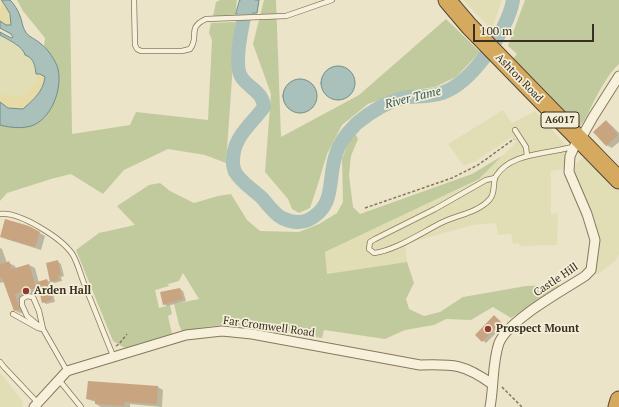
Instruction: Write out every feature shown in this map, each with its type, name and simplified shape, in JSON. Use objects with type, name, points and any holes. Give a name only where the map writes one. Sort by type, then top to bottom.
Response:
[{"type":"highway","name":"Ashton Road","points":[[447,0],[577,144],[619,180]]},
{"type":"highway","points":[[617,407],[619,400]]},
{"type":"street","points":[[577,144],[619,76]]},
{"type":"street","name":"Castle Hill","points":[[490,407],[498,349],[502,338],[518,320],[585,276],[591,270],[594,240],[592,228],[569,172],[570,156],[577,144]]},
{"type":"street","name":"Far Cromwell Road","points":[[66,371],[112,353],[186,335],[222,331],[252,334],[420,365],[448,364],[464,367],[478,373],[492,384]]},
{"type":"street","points":[[36,405],[66,371]]},
{"type":"lane","points":[[134,0],[135,45],[137,49],[141,51],[190,49],[194,43],[196,25],[206,19],[286,16],[332,0]]},
{"type":"lane","points":[[515,130],[526,146],[527,156]]},
{"type":"lane","points":[[495,178],[486,180],[435,209],[375,239],[370,242],[369,249],[374,252],[387,250],[447,220],[475,209],[490,199],[494,193],[495,178],[500,170],[508,164],[527,156],[577,144]]},
{"type":"lane","points":[[0,214],[29,221],[46,230],[59,240],[72,255],[112,353]]},
{"type":"lane","points":[[43,329],[27,316],[22,306],[22,299],[27,296],[33,297],[39,311],[43,329],[66,371]]},
{"type":"lane","points":[[13,314],[38,328],[43,329]]},
{"type":"lane","points":[[0,362],[36,405]]},
{"type":"lane","points":[[59,380],[81,407]]},
{"type":"path","points":[[365,208],[452,178],[478,165],[519,136]]},
{"type":"path","points":[[112,353],[127,334]]},
{"type":"path","points":[[492,384],[502,387],[522,407]]},
{"type":"shaded area","points":[[463,0],[502,0],[492,30]]},
{"type":"shaded area","points":[[0,35],[24,51],[33,61],[37,81],[25,95],[16,97],[0,93]]},
{"type":"shaded area","points":[[503,110],[512,123],[535,111],[566,145],[566,169],[551,171],[551,214],[558,213],[557,245],[520,246],[519,243],[513,244],[511,234],[498,235],[496,223],[473,225],[405,244],[407,262],[326,275],[325,252],[479,179],[516,142],[512,137],[476,161],[464,166],[448,144]]},
{"type":"shaded area","points":[[587,154],[619,190],[619,254],[617,259],[599,274],[593,274],[598,240],[595,223],[592,212],[578,188],[574,175],[574,169],[577,163]]},
{"type":"shaded area","points":[[0,372],[22,400],[23,407],[0,407]]},
{"type":"green space","points":[[17,0],[70,0],[72,134],[130,125],[136,112],[208,120],[212,40],[209,33],[211,23],[236,22],[226,163],[205,155],[168,149],[124,170],[103,194],[71,174],[7,193],[0,201],[0,125],[19,127],[38,123],[54,59],[44,46],[45,38],[23,11]]},
{"type":"green space","points":[[220,0],[237,0],[235,16],[213,16],[216,2]]},
{"type":"green space","points":[[264,0],[276,0],[281,137],[359,95],[446,19],[480,52],[456,77],[435,87],[402,92],[368,104],[342,125],[327,154],[310,208],[299,213],[292,209],[288,199],[265,172],[271,94],[253,44]]},
{"type":"green space","points":[[525,0],[619,0],[619,64],[604,82],[584,120],[577,129],[512,60],[517,54],[508,46]]},
{"type":"green space","points":[[355,133],[358,139],[351,156],[349,175],[353,207],[360,214],[472,174],[502,156],[479,179],[325,252],[327,274],[407,262],[414,283],[406,299],[409,309],[424,316],[440,312],[463,297],[526,286],[562,285],[511,318],[493,307],[471,320],[446,319],[434,325],[405,330],[385,339],[324,330],[322,338],[231,324],[205,327],[183,333],[179,325],[174,304],[199,299],[183,273],[179,281],[155,290],[159,308],[170,305],[172,314],[168,316],[172,334],[125,348],[113,341],[76,250],[99,233],[135,225],[117,206],[149,185],[160,183],[170,191],[194,203],[231,194],[247,220],[260,231],[299,232],[319,224],[337,213],[343,202],[342,159],[349,141]]},
{"type":"sand","points":[[0,0],[2,0],[10,14],[10,26],[0,21]]},
{"type":"sand","points":[[36,74],[45,76],[44,82],[40,91],[23,109],[8,108],[0,102],[0,93],[13,96],[22,96],[25,94],[37,81]]},
{"type":"water","points":[[2,0],[10,0],[13,3],[17,9],[26,33],[46,49],[54,59],[58,69],[59,83],[56,98],[49,112],[35,125],[25,127],[9,127],[0,125],[0,102],[8,108],[23,109],[40,91],[45,77],[40,74],[36,74],[32,60],[25,55],[22,49],[0,35],[0,32],[11,38],[13,37],[11,34],[0,28],[0,21],[6,25],[11,25],[10,14]]},
{"type":"water","points":[[240,0],[259,0],[257,13],[236,14]]},
{"type":"water","points":[[335,66],[341,66],[345,67],[352,73],[355,83],[354,90],[348,97],[341,100],[335,100],[331,99],[324,93],[321,86],[321,80],[322,76],[328,69]]},
{"type":"water","points":[[297,79],[303,79],[307,80],[314,86],[317,96],[316,103],[310,110],[303,113],[297,113],[293,112],[286,106],[283,99],[283,93],[284,89],[290,82]]},
{"type":"building","points":[[606,120],[618,135],[606,146],[593,132]]},
{"type":"building","points":[[5,219],[29,226],[40,232],[35,247],[0,237]]},
{"type":"building","points":[[58,260],[61,275],[58,276],[59,280],[50,282],[46,263]]},
{"type":"building","points":[[9,261],[12,269],[29,264],[36,288],[15,294],[20,309],[14,311],[2,278],[0,278],[0,265]]},
{"type":"building","points":[[47,279],[52,300],[42,303],[37,282]]},
{"type":"building","points":[[180,288],[183,299],[163,305],[160,292]]},
{"type":"building","name":"Prospect Mount","points":[[494,315],[501,322],[482,342],[475,335]]},
{"type":"building","points":[[88,381],[158,386],[157,404],[125,402],[124,406],[95,404],[95,400],[86,399]]},
{"type":"waterway","name":"River Tame","points":[[248,0],[238,52],[239,72],[245,82],[259,94],[264,107],[239,139],[234,154],[233,163],[235,172],[240,179],[261,197],[276,214],[282,218],[299,222],[308,220],[317,214],[327,200],[330,191],[333,163],[337,150],[353,127],[368,115],[388,103],[402,98],[430,96],[442,93],[465,78],[487,54],[496,40],[510,12],[513,0]]},
{"type":"place","name":"Arden Hall","points":[[26,291]]},
{"type":"place","name":"Prospect Mount","points":[[488,329]]}]
